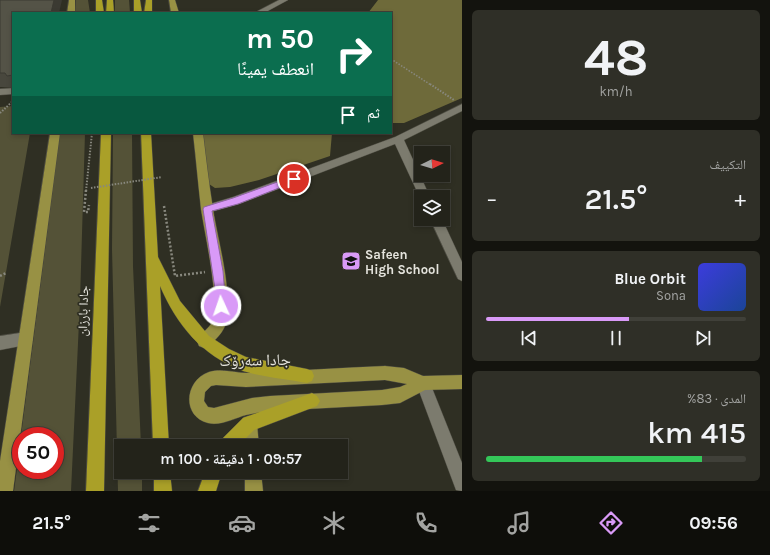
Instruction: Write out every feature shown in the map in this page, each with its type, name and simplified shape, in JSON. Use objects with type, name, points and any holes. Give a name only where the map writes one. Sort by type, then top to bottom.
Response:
[{"type":"highway","points":[[99,0],[100,12]]},
{"type":"highway","points":[[110,0],[110,12]]},
{"type":"highway","points":[[137,0],[138,12]]},
{"type":"highway","points":[[148,12],[149,0]]},
{"type":"highway","name":"جادا بارزان","points":[[95,491],[106,134]]},
{"type":"highway","points":[[146,134],[161,439]]},
{"type":"highway","points":[[151,253],[176,305],[204,342],[245,364],[307,376]]},
{"type":"highway","points":[[234,439],[248,424],[312,401]]},
{"type":"highway","points":[[162,479],[163,491]]},
{"type":"highway","points":[[207,491],[210,479]]},
{"type":"main road","points":[[71,12],[72,0]]},
{"type":"main road","points":[[172,0],[175,12]]},
{"type":"main road","points":[[3,485],[26,339],[55,134]]},
{"type":"main road","points":[[198,134],[207,209],[218,271],[221,306],[218,326],[204,342]]},
{"type":"main road","name":"جادا سەرۆک","points":[[423,383],[414,378],[394,373],[248,380],[215,378],[206,380],[200,386],[196,395],[197,404],[202,412],[209,416],[218,416],[256,405],[400,395],[423,383],[462,382]]},
{"type":"main road","points":[[248,424],[249,439]]},
{"type":"main road","points":[[253,479],[254,491]]},
{"type":"street","points":[[261,10],[285,0]]},
{"type":"street","points":[[0,92],[12,91]]},
{"type":"street","points":[[207,209],[235,201],[398,139],[460,105]]},
{"type":"street","points":[[398,139],[422,190]]},
{"type":"street","points":[[439,226],[462,275]]},
{"type":"street","points":[[0,343],[26,339]]},
{"type":"street","points":[[423,383],[462,484]]},
{"type":"path","points":[[392,60],[460,105]]},
{"type":"path","points":[[0,113],[12,102]]},
{"type":"path","points":[[88,212],[84,212],[92,134]]},
{"type":"path","points":[[91,188],[162,177]]},
{"type":"path","points":[[163,202],[175,276],[218,271]]},
{"type":"path","points":[[0,276],[6,273]]},
{"type":"shaded area","points":[[76,0],[88,0],[90,12],[75,12]]},
{"type":"shaded area","points":[[115,0],[129,0],[130,12],[115,12]]},
{"type":"shaded area","points":[[378,0],[462,0],[462,98],[404,123],[392,123],[392,12],[369,12]]},
{"type":"shaded area","points":[[12,106],[12,134],[30,134],[0,307],[0,107]]},
{"type":"shaded area","points":[[60,134],[85,134],[80,301],[71,491],[14,491],[16,479],[64,479],[64,427],[22,427]]},
{"type":"shaded area","points":[[113,134],[132,134],[133,266],[141,439],[117,439],[112,249]]},
{"type":"shaded area","points":[[200,134],[332,134],[330,156],[259,180],[230,187],[215,188],[206,182]]},
{"type":"shaded area","points":[[118,479],[142,479],[142,491],[118,491]]},
{"type":"building","points":[[0,0],[54,0],[51,12],[12,12],[12,75],[7,76],[5,73],[0,73]]},
{"type":"place","name":"Safeen High School","points":[[351,261]]},
{"type":"route","points":[[221,306],[218,271],[207,209],[235,201],[294,179]]}]
